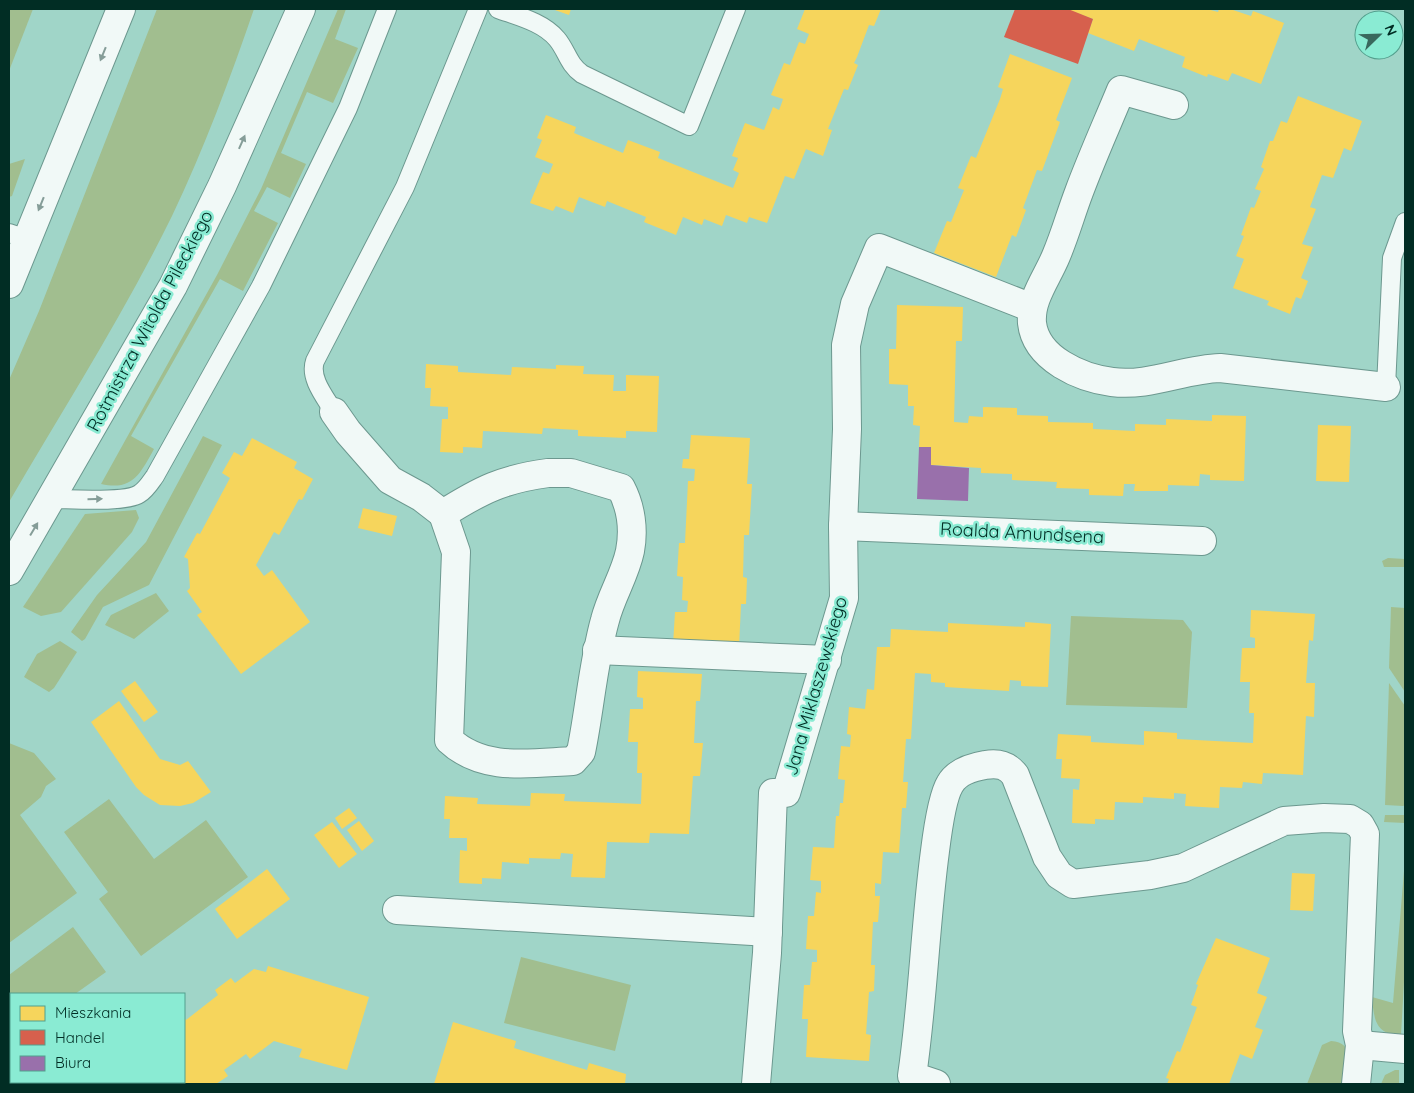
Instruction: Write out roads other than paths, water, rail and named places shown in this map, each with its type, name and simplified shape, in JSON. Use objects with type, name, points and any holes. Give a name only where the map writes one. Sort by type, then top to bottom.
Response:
[{"type":"street","points":[[9,284],[18,236],[121,9]]},
{"type":"street","name":"Rotmistrza Witolda Pileckiego","points":[[9,570],[52,499],[173,286],[222,186],[301,9]]},
{"type":"street","points":[[1174,105],[1121,90],[1080,190],[1056,257],[1032,308],[1032,325],[1049,354],[1067,368],[1100,380],[1131,383],[1204,368],[1228,368],[1386,387]]},
{"type":"street","name":"Jana Miklaszewskiego","points":[[756,1084],[768,932],[773,793],[786,793],[844,598],[843,526],[847,430],[846,345],[855,304],[879,248],[1032,308]]},
{"type":"street","points":[[334,412],[348,432],[390,480],[421,497],[443,514],[456,552],[449,740],[460,751],[475,758],[509,764],[573,761],[581,752],[597,650],[605,617],[630,551],[631,521],[628,501],[621,488],[571,473],[548,473],[515,477],[490,487],[443,514]]},
{"type":"street","name":"Roalda Amundsena","points":[[843,526],[1202,541]]},
{"type":"street","points":[[597,650],[827,660]]},
{"type":"street","points":[[936,1084],[912,1076],[918,1034],[930,891],[938,832],[948,786],[954,778],[979,766],[995,764],[1008,767],[1015,776],[1050,863],[1059,875],[1073,884],[1150,876],[1184,868],[1284,821],[1336,818],[1350,819],[1360,825],[1366,834],[1357,1031],[1360,1046],[1356,1084]]},
{"type":"street","points":[[397,910],[768,932]]},
{"type":"street","points":[[1360,1046],[1405,1049]]},
{"type":"lane","points":[[52,499],[122,498],[137,495],[146,488],[155,476],[260,286],[348,108],[387,9]]},
{"type":"lane","points":[[334,412],[315,378],[312,368],[405,187],[478,9]]},
{"type":"lane","points":[[498,9],[546,30],[557,39],[570,64],[582,74],[689,126],[736,9]]},
{"type":"lane","points":[[1386,387],[1392,258],[1405,222]]}]
